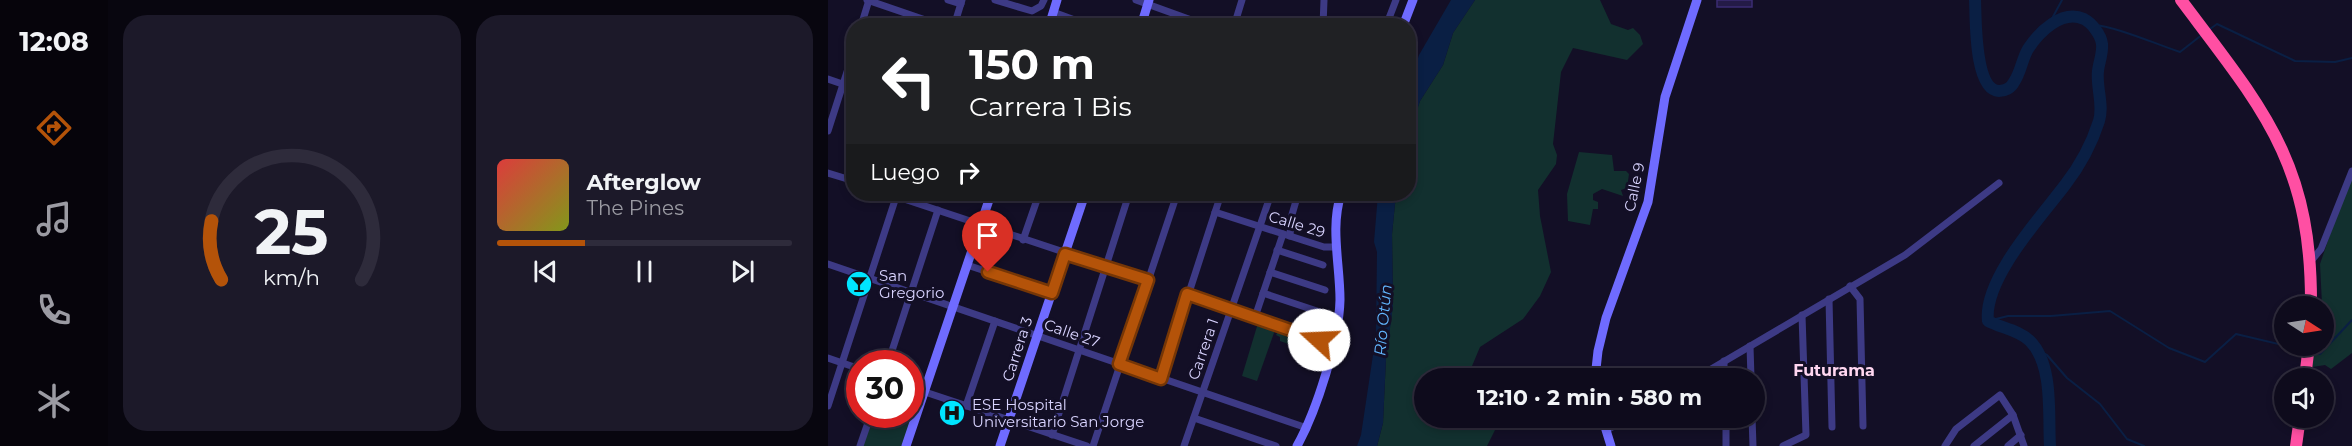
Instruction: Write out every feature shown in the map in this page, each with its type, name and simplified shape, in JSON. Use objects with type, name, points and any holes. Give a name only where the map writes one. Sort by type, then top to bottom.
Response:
[{"type":"highway","points":[[2181,0],[2260,106],[2280,142],[2298,189],[2311,261],[2311,296]]},
{"type":"highway","points":[[2296,446],[2298,428]]},
{"type":"main road","points":[[1051,18],[1057,0]]},
{"type":"main road","points":[[1406,18],[1413,0]]},
{"type":"main road","name":"Calle 9","points":[[1596,368],[1606,318],[1648,202],[1665,97],[1696,0]]},
{"type":"main road","points":[[1144,18],[1149,2]]},
{"type":"main road","points":[[924,392],[989,201]]},
{"type":"main road","name":"Carrera 3","points":[[1000,446],[1083,201]]},
{"type":"main road","points":[[1297,446],[1307,428],[1333,344],[1340,302],[1336,215],[1339,201]]},
{"type":"main road","points":[[906,446],[912,428]]},
{"type":"main road","points":[[1607,430],[1611,446]]},
{"type":"street","points":[[863,18],[868,0],[920,18]]},
{"type":"street","points":[[948,0],[962,2],[957,18]]},
{"type":"street","points":[[995,0],[1032,11],[1041,6],[1044,0]]},
{"type":"street","points":[[1136,0],[1149,2],[1188,18]]},
{"type":"street","points":[[1232,0],[1242,2],[1237,18]]},
{"type":"street","points":[[1323,18],[1324,0]]},
{"type":"street","points":[[1389,18],[1396,0]]},
{"type":"street","points":[[1053,12],[1069,18]]},
{"type":"street","points":[[828,131],[846,75]]},
{"type":"street","points":[[828,79],[846,85]]},
{"type":"street","points":[[2311,261],[2325,242],[2352,171]]},
{"type":"street","points":[[828,172],[846,178]]},
{"type":"street","points":[[1714,368],[1905,255],[1999,183]]},
{"type":"street","points":[[828,406],[870,278],[892,201]]},
{"type":"street","points":[[913,201],[1106,268],[1148,280]]},
{"type":"street","points":[[1023,240],[1037,201]]},
{"type":"street","points":[[1052,435],[1127,201]]},
{"type":"street","points":[[1093,446],[1175,201]]},
{"type":"street","points":[[1161,379],[1219,201]]},
{"type":"street","name":"Carrera 1","points":[[1184,446],[1269,201]]},
{"type":"street","points":[[1255,317],[1277,250],[1286,235],[1296,201]]},
{"type":"street","points":[[892,350],[938,210]]},
{"type":"street","name":"Calle 29","points":[[1215,212],[1324,247],[1337,247]]},
{"type":"street","points":[[1277,250],[1323,265]]},
{"type":"street","name":"Calle 27","points":[[828,264],[1307,428]]},
{"type":"street","points":[[967,265],[1052,293]]},
{"type":"street","points":[[1270,272],[1325,290]]},
{"type":"street","points":[[1850,286],[1860,299],[1863,426]]},
{"type":"street","points":[[1263,293],[1323,313]]},
{"type":"street","points":[[1187,294],[1333,344]]},
{"type":"street","points":[[1829,299],[1832,427]]},
{"type":"street","points":[[1783,446],[1806,435],[1802,315]]},
{"type":"street","points":[[966,406],[995,321]]},
{"type":"street","points":[[1750,346],[1751,368]]},
{"type":"street","points":[[828,358],[846,364]]},
{"type":"street","points":[[1724,362],[1724,368]]},
{"type":"street","points":[[924,392],[1087,446]]},
{"type":"street","points":[[1945,446],[1956,429],[2001,395],[2013,415],[2024,446]]},
{"type":"street","points":[[1974,446],[2013,415]]},
{"type":"street","points":[[1194,418],[1276,446]]},
{"type":"street","points":[[860,446],[866,428]]},
{"type":"street","points":[[1607,430],[1611,428]]},
{"type":"street","points":[[1725,428],[1726,446]]},
{"type":"street","points":[[1752,428],[1753,446]]},
{"type":"street","points":[[2008,446],[2021,435]]},
{"type":"green space","points":[[1475,0],[1600,0],[1611,24],[1628,30],[1633,28],[1640,35],[1643,44],[1627,60],[1573,48],[1561,72],[1553,144],[1557,155],[1556,164],[1538,190],[1540,216],[1551,272],[1540,296],[1523,319],[1480,347],[1471,368],[1414,368],[1414,428],[1496,428],[1487,446],[1377,446],[1383,423],[1386,358],[1393,305],[1392,234],[1395,201],[1416,201],[1416,112],[1420,101],[1443,65],[1453,33]]},
{"type":"green space","points":[[1579,152],[1612,155],[1614,171],[1626,171],[1629,174],[1627,188],[1621,190],[1623,196],[1602,189],[1593,194],[1593,200],[1598,202],[1598,209],[1593,209],[1590,225],[1568,221],[1567,194]]},
{"type":"green space","points":[[2352,171],[2352,353],[2332,368],[2325,365],[2306,368],[2307,356],[2334,356],[2334,296],[2322,296],[2320,264]]},
{"type":"green space","points":[[1258,323],[1275,330],[1257,381],[1242,376]]},
{"type":"green space","points":[[1279,329],[1315,342],[1313,353],[1280,341],[1280,337],[1276,335]]},
{"type":"green space","points":[[866,428],[912,428],[906,446],[860,446]]},
{"type":"water","points":[[1451,0],[1475,0],[1453,33],[1443,65],[1420,101],[1416,114],[1416,64]]},
{"type":"water","name":"Río Otún","points":[[1377,201],[1395,201],[1392,234],[1393,305],[1386,358],[1383,423],[1377,446],[1357,446],[1361,435],[1376,335],[1377,252],[1374,242]]},
{"type":"building","points":[[1717,0],[1752,0],[1752,7],[1717,7]]},
{"type":"waterway","points":[[1975,0],[1976,36],[1981,67],[1991,88],[1999,91],[2011,86],[2033,42],[2045,29],[2060,20],[2068,17],[2084,19],[2096,30],[2102,44],[2098,68],[2100,115],[2093,138],[2070,178],[2004,268],[1989,304],[1988,321],[2026,337],[2038,351],[2043,363],[2048,391],[2050,446]]},
{"type":"waterway","points":[[2048,26],[2062,0]]},
{"type":"waterway","points":[[2090,24],[2124,32],[2180,52],[2203,34]]},
{"type":"waterway","points":[[2210,29],[2217,24],[2295,61],[2335,62],[2352,58]]},
{"type":"waterway","points":[[1988,321],[2008,316],[2051,316],[2110,311],[2169,348],[2205,362],[2236,334],[2274,343]]},
{"type":"waterway","points":[[2334,339],[2352,320]]},
{"type":"waterway","points":[[2035,348],[2047,355],[2067,378],[2100,404],[2127,439],[2144,446]]},
{"type":"place","name":"San Gregorio","points":[[859,284]]},
{"type":"place","name":"ESE Hospital Universitario San Jorge","points":[[952,413]]},
{"type":"district","name":"Futurama","points":[[1834,370]]},
{"type":"route","points":[[988,272],[1052,293],[1065,254],[1148,280],[1119,364],[1161,379],[1187,294],[1319,340]]}]
